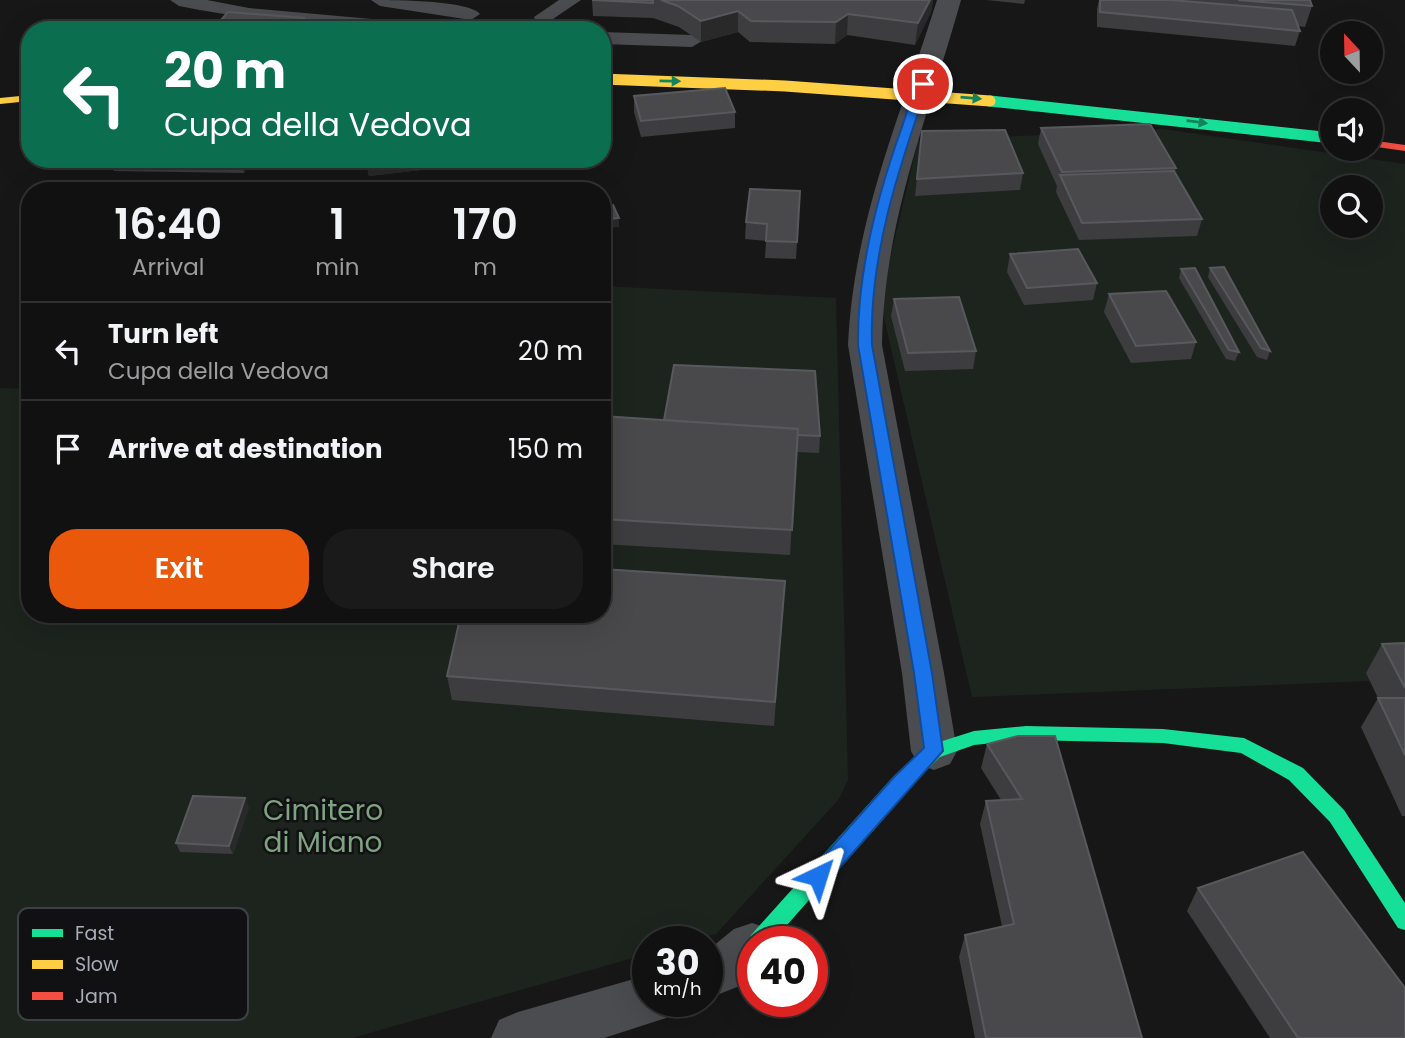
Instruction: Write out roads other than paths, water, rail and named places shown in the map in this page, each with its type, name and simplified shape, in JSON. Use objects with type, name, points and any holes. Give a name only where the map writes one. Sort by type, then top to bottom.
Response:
[{"type":"main road","points":[[916,71],[943,73]]},
{"type":"main road","points":[[611,79],[755,83],[916,93],[1077,108],[1320,137]]},
{"type":"main road","points":[[0,101],[21,99]]},
{"type":"main road","points":[[1383,145],[1405,148]]},
{"type":"main road","points":[[774,926],[900,783],[934,751],[974,738],[1026,733],[1163,736],[1244,746],[1296,774],[1337,816],[1405,921]]},
{"type":"street","points":[[934,751],[923,673],[865,345],[864,309],[881,216],[900,148],[936,49],[949,0]]},
{"type":"street","points":[[518,1038],[632,1005]]},
{"type":"lane","points":[[179,0],[249,14],[327,21]]},
{"type":"lane","points":[[380,0],[471,14]]},
{"type":"lane","points":[[543,17],[572,0]]},
{"type":"lane","points":[[611,38],[692,41]]},
{"type":"park label","name":"Cimitero di Miano","points":[[323,826]]}]
